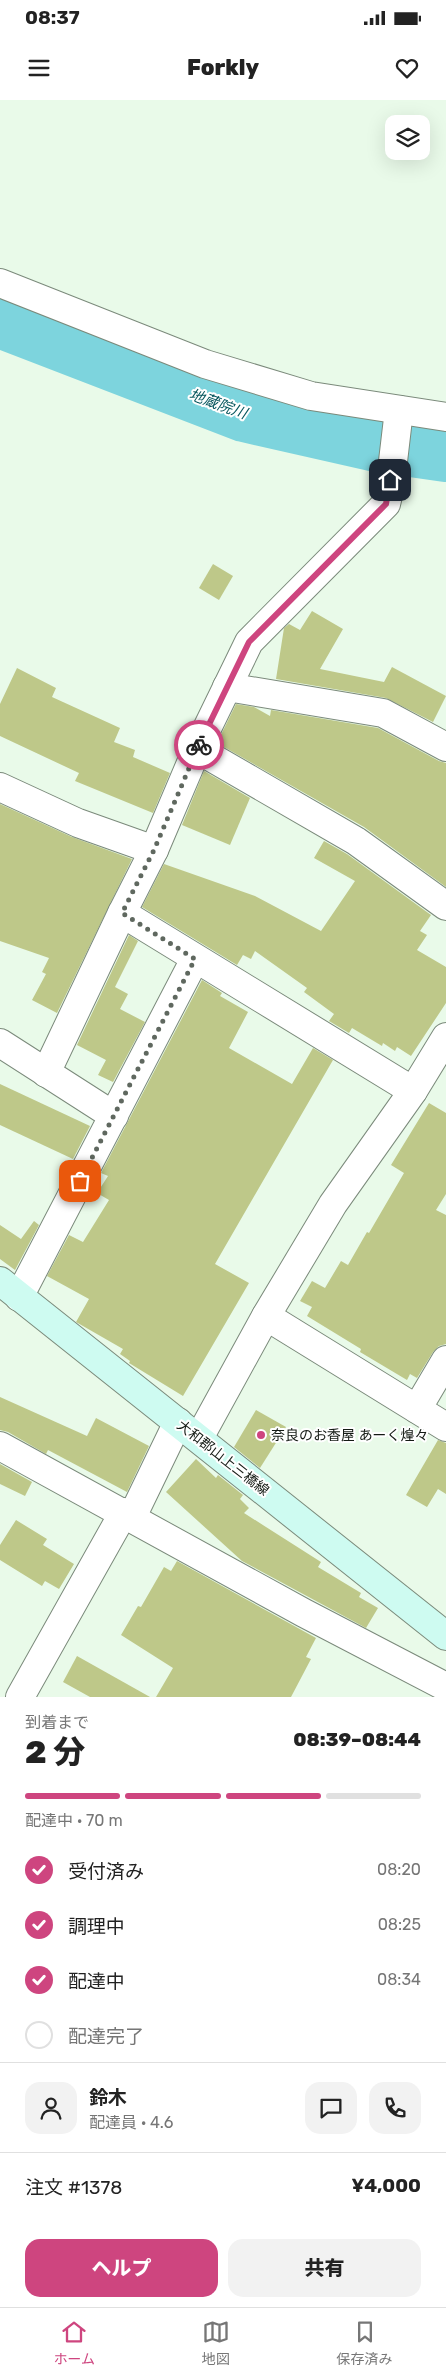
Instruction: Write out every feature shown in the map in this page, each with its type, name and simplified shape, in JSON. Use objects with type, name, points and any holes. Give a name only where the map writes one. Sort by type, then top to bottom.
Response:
[{"type":"main road","name":"大和郡山上三橋線","points":[[10,1289],[446,1636]]},
{"type":"street","points":[[0,283],[205,364],[311,396],[398,415],[446,417]]},
{"type":"street","points":[[46,1073],[154,850],[197,749],[249,642],[386,504],[398,415]]},
{"type":"street","points":[[227,687],[383,714],[446,747]]},
{"type":"street","points":[[197,749],[356,841],[446,906]]},
{"type":"street","points":[[0,787],[78,823],[154,850]]},
{"type":"street","points":[[122,913],[413,1091]]},
{"type":"street","points":[[10,1289],[114,1116],[195,959]]},
{"type":"street","points":[[20,1697],[128,1515],[266,1316],[333,1204],[413,1091],[437,1070],[446,1037]]},
{"type":"street","points":[[0,1043],[114,1116]]},
{"type":"street","points":[[266,1316],[446,1427]]},
{"type":"street","points":[[417,1409],[446,1360]]},
{"type":"street","points":[[0,1446],[304,1612],[446,1687]]},
{"type":"building","points":[[213,564],[233,576],[219,600],[199,588]]},
{"type":"building","points":[[312,611],[343,629],[320,669],[384,682],[392,667],[446,696],[433,722],[386,698],[276,679],[284,628],[289,624],[300,630]]},
{"type":"building","points":[[17,668],[56,688],[52,697],[120,728],[114,742],[135,750],[133,757],[170,773],[153,813],[75,781],[79,773],[0,736],[0,704]]},
{"type":"building","points":[[236,704],[254,707],[270,716],[271,710],[378,728],[446,763],[446,887],[364,827],[217,743]]},
{"type":"building","points":[[204,771],[250,798],[230,845],[182,825]]},
{"type":"building","points":[[0,804],[72,837],[132,859],[57,1013],[32,1000],[46,974],[42,972],[49,958],[0,941]]},
{"type":"building","points":[[324,841],[347,854],[431,915],[420,931],[427,935],[417,950],[446,967],[446,1003],[411,1056],[397,1047],[395,1051],[383,1043],[382,1046],[352,1028],[349,1033],[329,1021],[334,1014],[304,992],[307,988],[255,951],[251,959],[243,955],[237,965],[142,907],[164,864],[255,896],[321,931],[355,881],[314,858]]},
{"type":"building","points":[[129,935],[138,941],[115,987],[128,994],[120,1009],[145,1022],[113,1082],[98,1075],[106,1060],[77,1045]]},
{"type":"building","points":[[202,980],[222,993],[220,996],[248,1012],[229,1048],[292,1084],[313,1048],[333,1060],[215,1264],[249,1283],[183,1396],[129,1363],[130,1361],[120,1354],[123,1349],[76,1322],[89,1299],[47,1276],[69,1235],[83,1242],[109,1200],[97,1193],[108,1176],[101,1173]]},
{"type":"building","points":[[0,1084],[90,1126],[73,1159],[0,1125]]},
{"type":"building","points":[[429,1103],[446,1113],[446,1194],[436,1210],[446,1215],[446,1344],[439,1346],[433,1352],[417,1378],[410,1374],[407,1380],[360,1352],[361,1349],[307,1316],[312,1307],[300,1301],[312,1281],[325,1288],[341,1261],[348,1265],[367,1232],[369,1233],[404,1173],[391,1165]]},
{"type":"building","points":[[34,1221],[39,1225],[15,1270],[0,1259],[0,1225],[21,1239]]},
{"type":"building","points":[[0,1397],[87,1436],[96,1418],[149,1446],[127,1492],[48,1450],[46,1454],[8,1432],[0,1430]]},
{"type":"building","points":[[256,1410],[286,1427],[260,1468],[234,1447]]},
{"type":"building","points":[[438,1440],[446,1443],[446,1494],[438,1489],[427,1507],[406,1495]]},
{"type":"building","points":[[196,1459],[216,1478],[218,1475],[243,1495],[240,1499],[249,1508],[244,1513],[321,1562],[318,1567],[361,1593],[359,1597],[378,1608],[366,1628],[242,1561],[166,1492]]},
{"type":"building","points":[[0,1464],[32,1482],[25,1496],[0,1484]]},
{"type":"building","points":[[16,1520],[47,1539],[43,1545],[74,1564],[59,1589],[45,1581],[42,1586],[0,1560],[0,1545]]},
{"type":"building","points":[[177,1561],[316,1638],[306,1657],[311,1659],[291,1697],[156,1697],[173,1668],[121,1635],[138,1606],[141,1607],[164,1567],[171,1571]]},
{"type":"building","points":[[77,1656],[150,1697],[90,1697],[63,1682]]},
{"type":"waterway","name":"地蔵院川","points":[[0,321],[244,415],[376,445],[446,455]]},
{"type":"way so far","points":[[80,1181],[195,959],[122,913],[154,850],[199,745]]},
{"type":"place","name":"奈良のお香屋 あーく煌々","points":[[261,1435]]},
{"type":"route","points":[[199,745],[249,642],[386,504],[390,480]]}]
